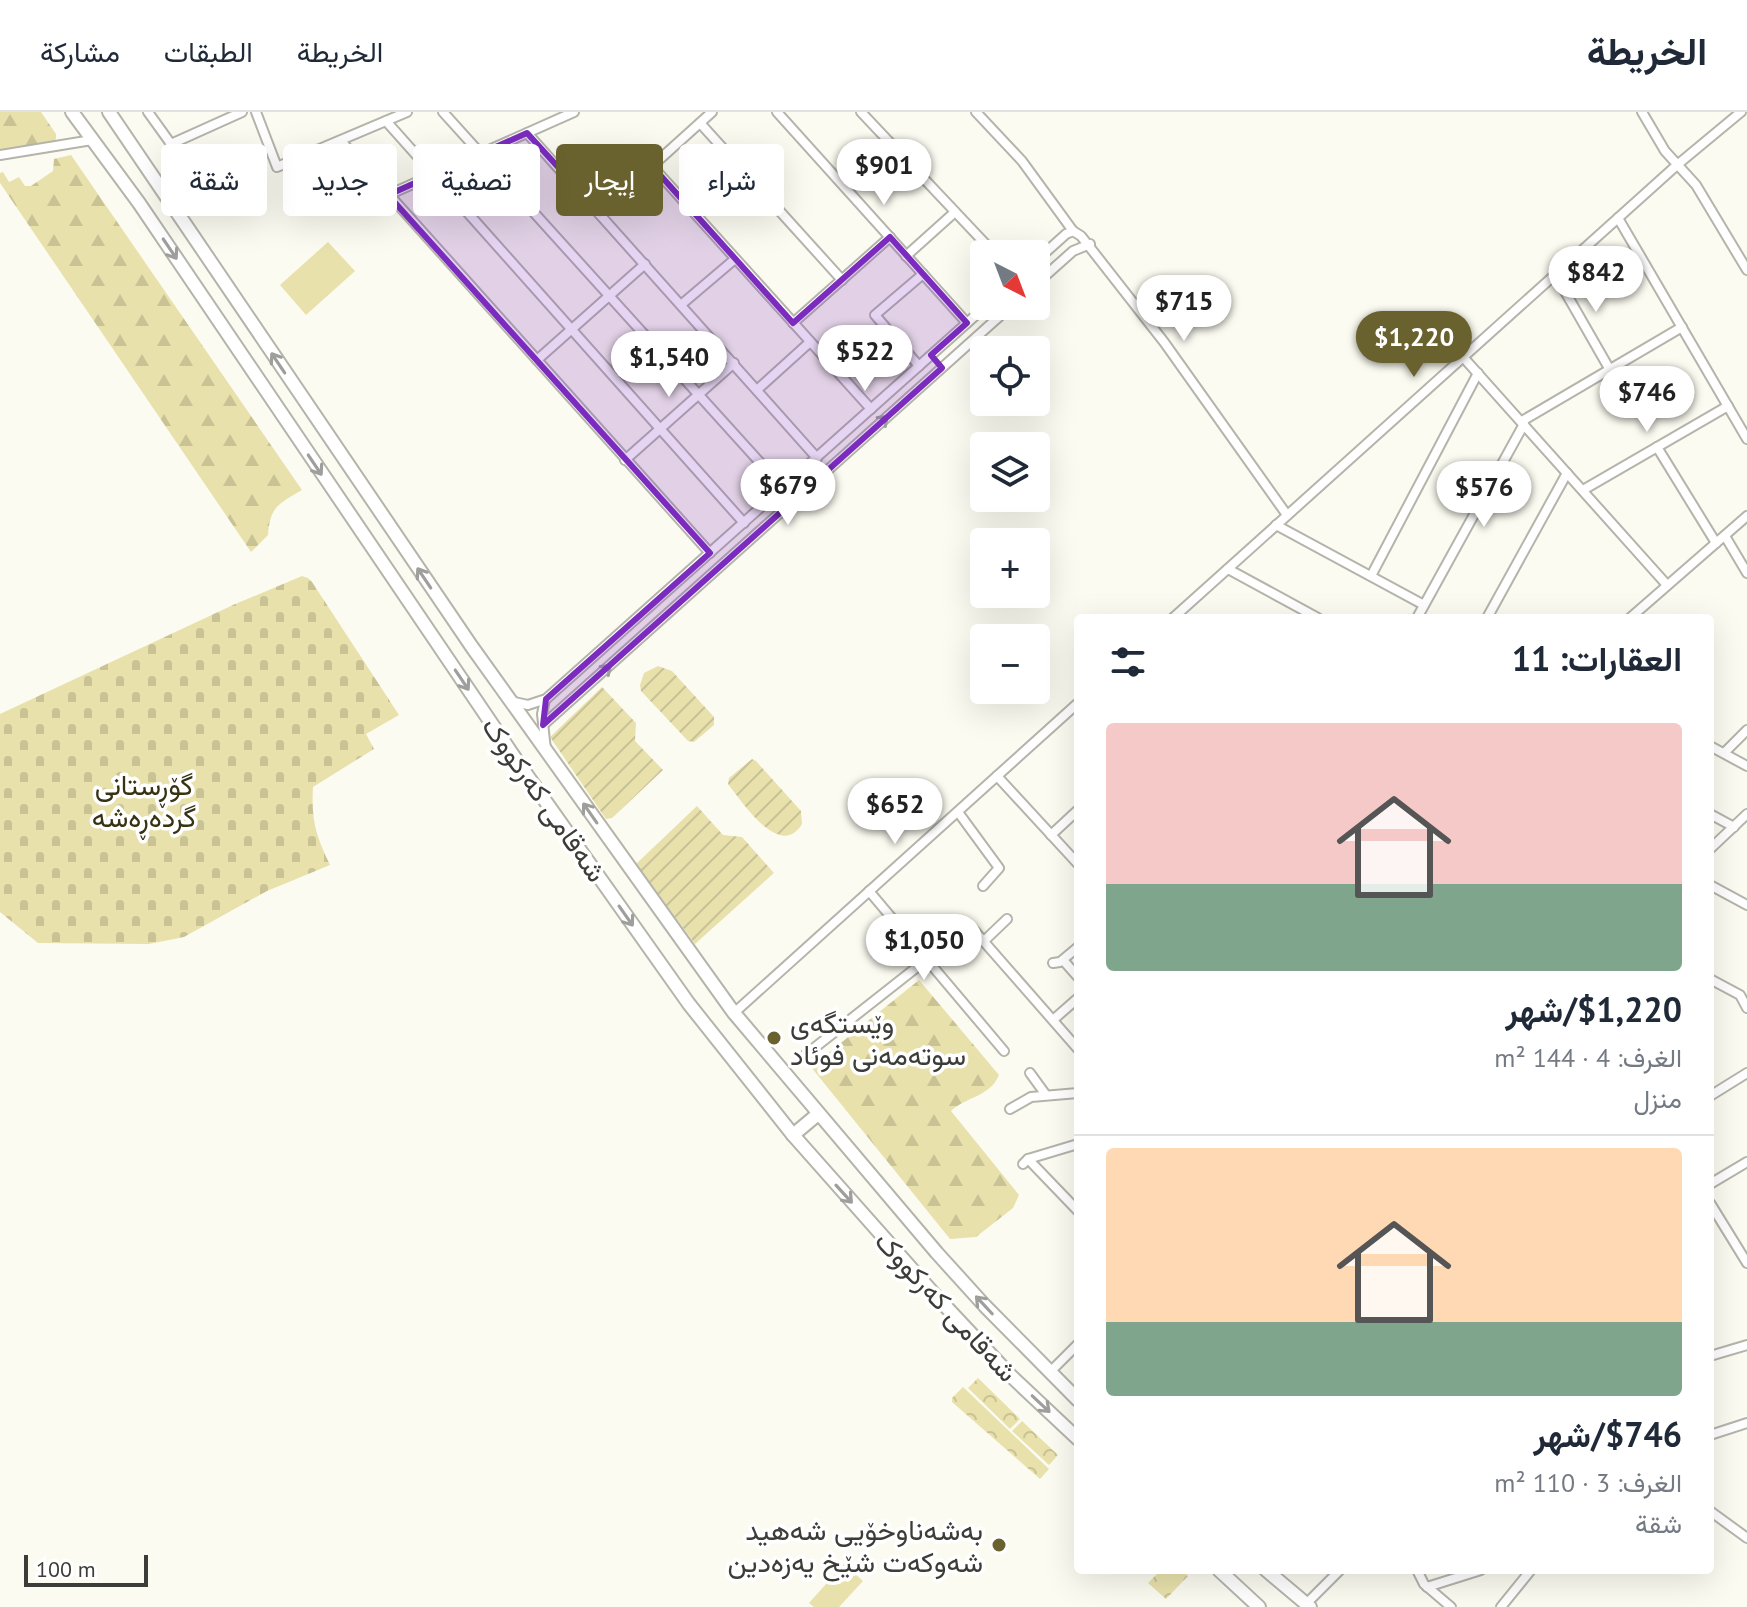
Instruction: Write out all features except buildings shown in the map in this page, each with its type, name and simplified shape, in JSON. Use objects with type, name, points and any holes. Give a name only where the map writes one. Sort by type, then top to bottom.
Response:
[{"type":"highway","name":"شەقامی کەرکووک","points":[[72,112],[139,203],[519,764],[689,1004],[793,1135],[934,1294],[1010,1375],[1074,1435]]},
{"type":"highway","name":"شەقامی کەرکووک","points":[[109,112],[161,191]]},
{"type":"highway","points":[[139,203],[161,191]]},
{"type":"highway","name":"شەقامی کەرکووک","points":[[178,216],[510,701],[734,1013],[975,1295],[1074,1396]]},
{"type":"highway","points":[[793,1135],[818,1114]]},
{"type":"highway","points":[[1223,1574],[1259,1607]]},
{"type":"highway","points":[[1271,1574],[1308,1606]]},
{"type":"street","points":[[148,112],[171,144],[242,112]]},
{"type":"street","points":[[256,112],[277,167],[405,112]]},
{"type":"street","points":[[443,112],[471,144]]},
{"type":"street","points":[[501,144],[574,112]]},
{"type":"street","points":[[663,156],[712,112]]},
{"type":"street","points":[[777,112],[967,323]]},
{"type":"street","points":[[861,112],[982,240]]},
{"type":"street","points":[[976,112],[1022,161],[1073,231],[1090,244],[1173,354],[1287,515]]},
{"type":"street","points":[[1642,112],[1665,151],[1696,185],[1747,270]]},
{"type":"street","points":[[1181,614],[1555,274],[1741,112]]},
{"type":"street","points":[[386,121],[413,153]]},
{"type":"street","points":[[700,123],[842,280]]},
{"type":"street","points":[[527,133],[556,165]]},
{"type":"street","points":[[0,155],[92,140]]},
{"type":"street","points":[[663,178],[871,409]]},
{"type":"street","points":[[397,205],[710,553]]},
{"type":"street","points":[[906,256],[955,212]]},
{"type":"street","points":[[469,216],[744,523]]},
{"type":"street","points":[[536,216],[783,488]]},
{"type":"street","points":[[603,216],[817,458]]},
{"type":"street","points":[[1618,218],[1747,439]]},
{"type":"street","points":[[1050,248],[1073,231]]},
{"type":"street","points":[[793,323],[890,237]]},
{"type":"street","points":[[1050,271],[1069,254],[1090,244]]},
{"type":"street","points":[[682,304],[735,259]]},
{"type":"street","points":[[537,360],[645,264]]},
{"type":"street","points":[[919,366],[875,315],[923,274]]},
{"type":"street","points":[[1555,274],[1610,370]]},
{"type":"street","points":[[510,701],[528,705],[546,699],[970,320]]},
{"type":"street","points":[[543,725],[995,320]]},
{"type":"street","points":[[1419,614],[1523,423],[1682,327]]},
{"type":"street","points":[[758,389],[810,342]]},
{"type":"street","points":[[931,355],[942,368]]},
{"type":"street","points":[[1463,357],[1667,585]]},
{"type":"street","points":[[625,460],[734,363]]},
{"type":"street","points":[[1371,576],[1478,373]]},
{"type":"street","points":[[1583,490],[1728,406]]},
{"type":"street","points":[[1657,447],[1716,543]]},
{"type":"street","points":[[1489,614],[1567,473]]},
{"type":"street","points":[[766,503],[777,515]]},
{"type":"street","points":[[1634,614],[1747,516]]},
{"type":"street","points":[[1276,525],[1424,605]]},
{"type":"street","points":[[1725,536],[1747,573]]},
{"type":"street","points":[[1228,569],[1311,614]]},
{"type":"street","points":[[546,699],[542,709],[546,750]]},
{"type":"street","points":[[734,1013],[1074,707]]},
{"type":"street","points":[[1724,753],[1747,730]]},
{"type":"street","points":[[1714,748],[1747,766]]},
{"type":"street","points":[[997,776],[1074,860]]},
{"type":"street","points":[[958,812],[999,868],[983,886]]},
{"type":"street","points":[[1051,835],[1074,814]]},
{"type":"street","points":[[1714,845],[1747,814]]},
{"type":"street","points":[[1714,816],[1734,827]]},
{"type":"street","points":[[1714,887],[1745,901]]},
{"type":"street","points":[[869,891],[1004,1051]]},
{"type":"street","points":[[984,941],[1007,919]]},
{"type":"street","points":[[804,1056],[926,960],[972,928],[1074,1044]]},
{"type":"street","points":[[1053,963],[1063,960],[1074,950]]},
{"type":"street","points":[[1063,960],[1074,972]]},
{"type":"street","points":[[1714,981],[1743,992],[1747,1008]]},
{"type":"street","points":[[1053,1020],[1074,1002]]},
{"type":"street","points":[[1030,1073],[1046,1095]]},
{"type":"street","points":[[1714,1094],[1747,1073]]},
{"type":"street","points":[[1010,1109],[1031,1097],[1074,1093]]},
{"type":"street","points":[[1074,1145],[1026,1162],[1074,1207]]},
{"type":"street","points":[[1714,1182],[1747,1162]]},
{"type":"street","points":[[1714,1209],[1747,1263]]},
{"type":"street","points":[[1714,1355],[1747,1345]]},
{"type":"street","points":[[1049,1373],[1074,1348]]},
{"type":"street","points":[[1714,1434],[1747,1423]]},
{"type":"street","points":[[1714,1514],[1747,1538]]},
{"type":"street","points":[[1308,1606],[1336,1574]]},
{"type":"street","points":[[1419,1574],[1427,1587],[1451,1607]]},
{"type":"street","points":[[1427,1587],[1468,1574]]},
{"type":"street","points":[[1501,1607],[1528,1574]]},
{"type":"highlighted area","points":[[527,133],[600,213],[652,166],[793,323],[890,237],[967,323],[931,355],[942,368],[543,725],[546,699],[710,553],[388,195]]},
{"type":"green space","points":[[0,112],[41,112],[56,134],[56,139],[51,145],[0,152]]},
{"type":"green space","points":[[71,155],[302,490],[277,507],[268,535],[251,552],[0,183],[0,173],[3,172],[9,182],[19,177],[25,186],[31,186],[53,171],[54,159]]},
{"type":"green space","points":[[328,242],[355,271],[306,315],[280,285]]},
{"type":"green space","name":"گۆڕستانی گردەڕەشە","points":[[302,576],[312,582],[399,715],[366,734],[374,749],[313,787],[316,828],[330,865],[267,891],[184,937],[149,944],[38,943],[0,912],[0,714]]},
{"type":"green space","points":[[658,666],[672,671],[714,717],[714,725],[694,742],[688,741],[641,691],[644,673]]},
{"type":"green space","points":[[602,687],[636,723],[635,741],[663,770],[612,818],[606,819],[550,737]]},
{"type":"green space","points":[[752,759],[801,811],[802,824],[793,833],[783,836],[762,825],[728,784],[729,778]]},
{"type":"green space","points":[[697,806],[723,835],[742,837],[774,873],[695,944],[636,864]]},
{"type":"green space","points":[[919,980],[999,1075],[990,1088],[951,1111],[1019,1195],[1013,1208],[976,1237],[950,1239],[811,1067]]},
{"type":"green space","points":[[978,1378],[1020,1419],[1010,1429],[968,1388]]},
{"type":"green space","points":[[963,1387],[1049,1469],[1040,1479],[952,1402]]},
{"type":"green space","points":[[1022,1421],[1058,1455],[1049,1465],[1012,1431]]},
{"type":"green space","points":[[844,1564],[863,1581],[839,1607],[814,1607],[809,1603]]},
{"type":"green space","points":[[1157,1574],[1188,1576],[1166,1599],[1148,1583]]},
{"type":"place","name":"وێستگەی سوتەمەنی فوئاد","points":[[774,1038]]},
{"type":"place","name":"بەشەناوخۆیی شەهید شەوکەت شێخ یەزەدین","points":[[999,1545]]}]
